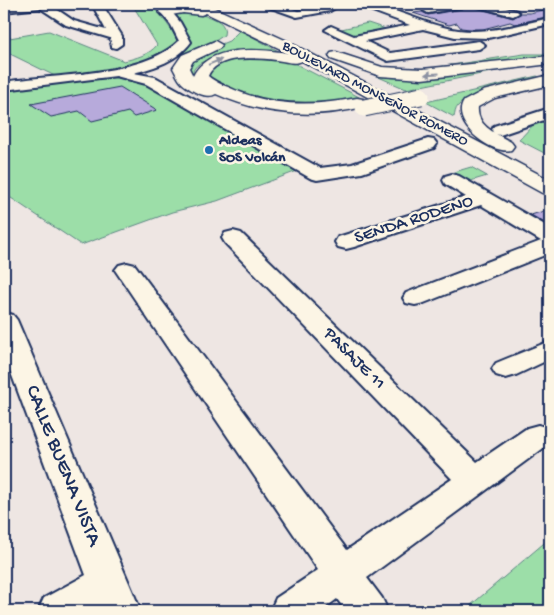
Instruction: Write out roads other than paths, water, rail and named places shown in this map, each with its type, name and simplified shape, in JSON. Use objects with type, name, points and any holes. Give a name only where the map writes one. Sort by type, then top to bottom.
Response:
[{"type":"highway","points":[[187,4],[204,6],[224,22],[229,27],[230,32],[224,41],[196,52],[184,62],[182,68],[183,75],[199,87],[234,105],[273,114],[319,115],[416,94],[489,75],[550,69]]},
{"type":"highway","points":[[162,8],[183,9],[204,6]]},
{"type":"highway","name":"BOULEVARD MONSEÑOR ROMERO","points":[[204,6],[271,30],[382,86],[548,179]]},
{"type":"highway","name":"BOULEVARD MONSEÑOR ROMERO","points":[[204,6],[548,179]]},
{"type":"highway","points":[[271,30],[369,69],[393,73],[442,74],[550,60]]},
{"type":"highway","points":[[354,82],[301,60],[263,55],[241,55],[218,60],[204,66],[200,75],[202,80],[208,84],[240,99],[263,106],[316,110],[360,106]]},
{"type":"highway","points":[[476,85],[550,69]]},
{"type":"highway","points":[[548,179],[475,126],[469,118],[468,111],[472,102],[484,96],[550,80]]},
{"type":"highway","points":[[416,94],[439,92]]},
{"type":"street","points":[[4,9],[43,4],[70,23],[88,28],[116,41],[109,24],[97,4]]},
{"type":"street","points":[[270,4],[297,14],[330,8],[319,4]]},
{"type":"street","points":[[368,5],[392,4]]},
{"type":"street","points":[[452,18],[428,10],[462,4]]},
{"type":"street","points":[[480,4],[517,12],[487,19]]},
{"type":"street","points":[[368,5],[458,35],[486,41]]},
{"type":"street","points":[[4,86],[48,79],[118,72],[162,61],[180,50],[184,39],[176,24],[162,8]]},
{"type":"street","points":[[350,26],[331,30],[388,57],[486,41],[516,28],[550,21]]},
{"type":"street","points":[[88,28],[109,24]]},
{"type":"street","points":[[378,25],[396,31]]},
{"type":"street","points":[[353,40],[426,25]]},
{"type":"street","points":[[516,28],[541,36]]},
{"type":"street","points":[[118,72],[150,80],[317,174],[355,169],[428,144]]},
{"type":"street","points":[[4,78],[31,76],[48,79]]},
{"type":"street","points":[[500,130],[550,113]]},
{"type":"street","points":[[452,180],[550,237]]},
{"type":"street","name":"SENDA RODENO","points":[[346,242],[482,198]]},
{"type":"street","name":"PASAJE 11","points":[[233,238],[475,481]]},
{"type":"street","points":[[415,298],[550,245]]},
{"type":"street","points":[[126,270],[368,611]]},
{"type":"street","name":"CALLE BUENA VISTA","points":[[4,320],[114,597]]},
{"type":"street","points":[[506,369],[550,349]]},
{"type":"street","points":[[290,611],[538,436]]},
{"type":"street","points":[[58,611],[114,597]]},
{"type":"place","name":"Aldeas SOS Volcán","points":[[209,150]]}]
